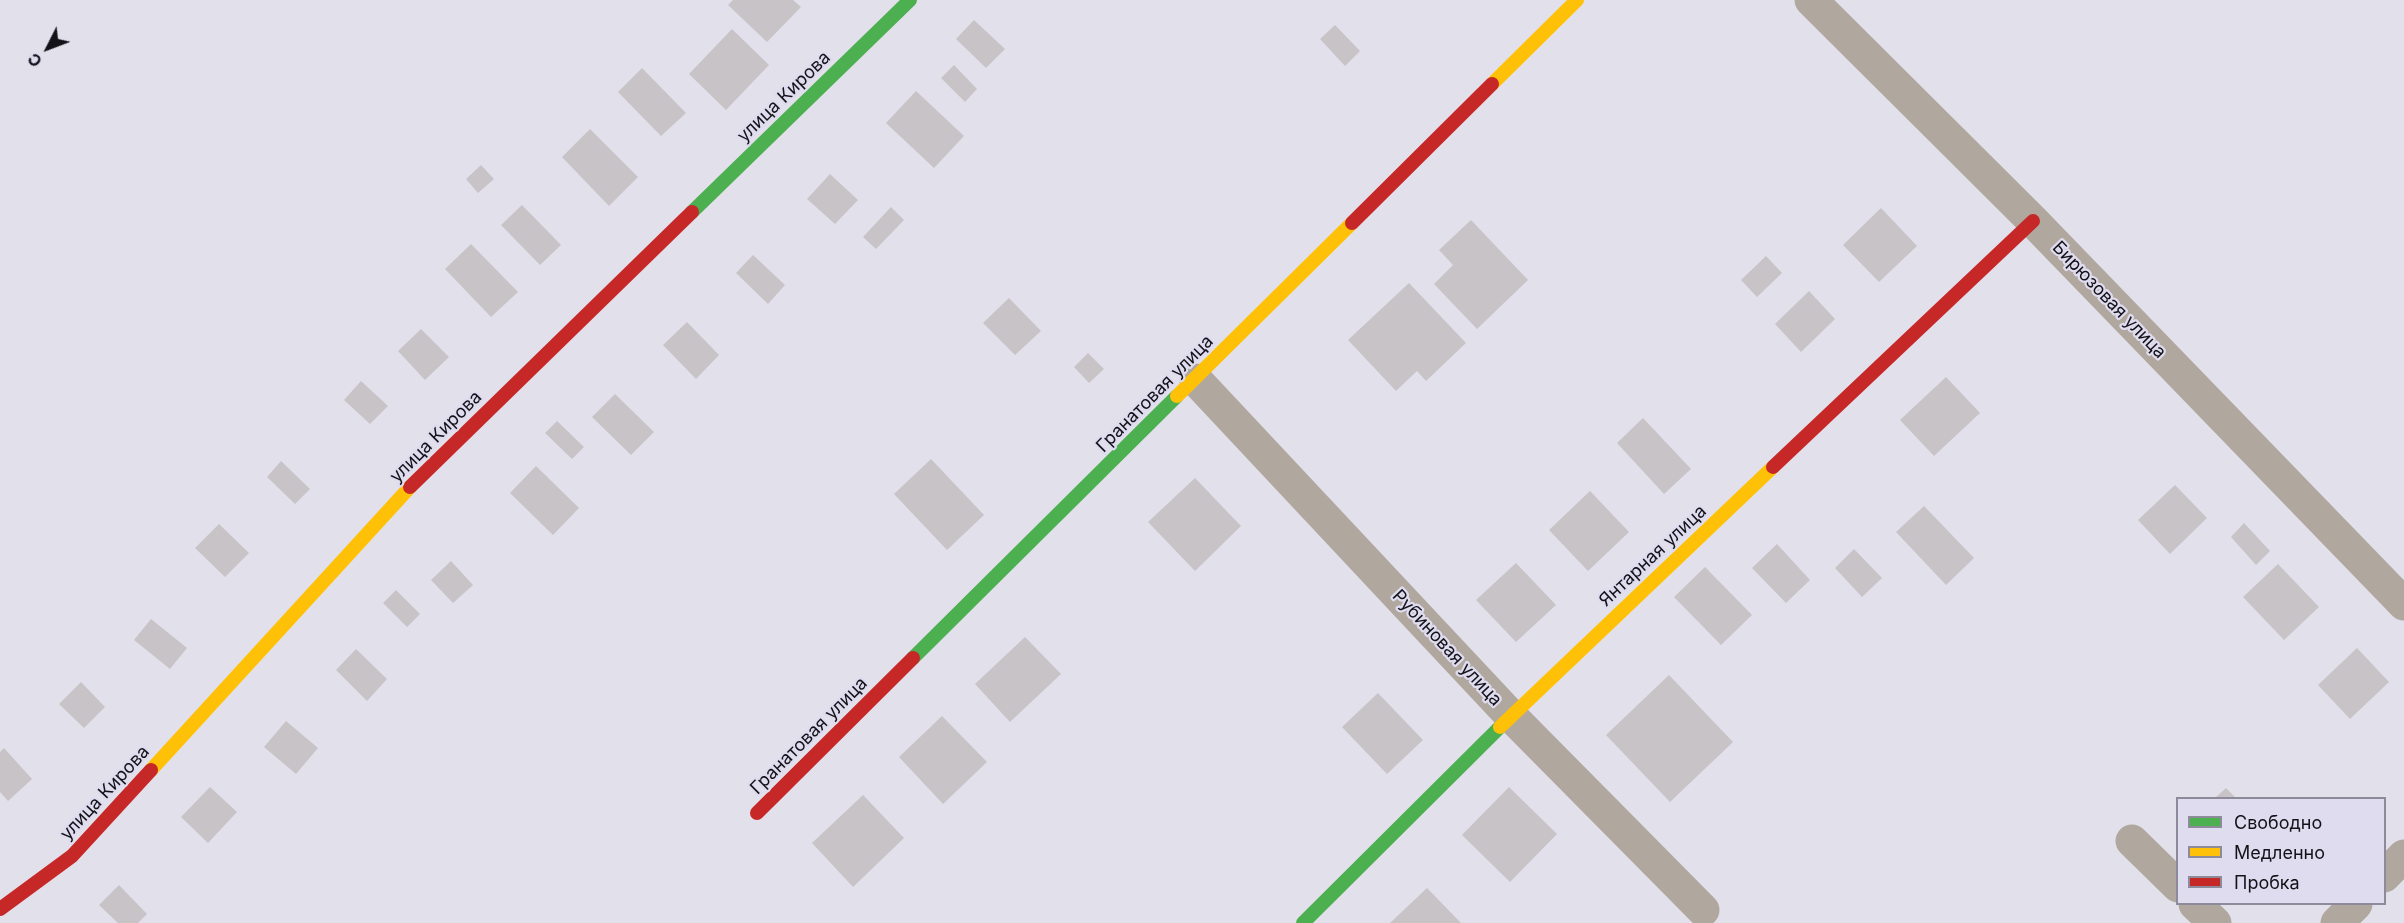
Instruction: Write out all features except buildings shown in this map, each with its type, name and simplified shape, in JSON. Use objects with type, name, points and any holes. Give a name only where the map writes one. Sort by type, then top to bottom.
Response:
[{"type":"street","name":"улица Кирова","points":[[0,909],[72,856],[424,472],[910,0]]},
{"type":"street","name":"Гранатовая улица","points":[[757,813],[1577,0]]},
{"type":"street","name":"Бирюзовая улица","points":[[1811,0],[2033,221],[2404,604]]},
{"type":"street","name":"Янтарная улица","points":[[1303,923],[1511,716],[2033,221]]},
{"type":"street","name":"Рубиновая улица","points":[[1196,380],[1511,716],[1703,910]]},
{"type":"street","points":[[2132,841],[2176,884]]},
{"type":"street","points":[[2386,875],[2404,856]]},
{"type":"street","points":[[2197,905],[2215,923]]},
{"type":"street","points":[[2337,923],[2354,905]]},
{"type":"traffic: fast","points":[[692,212],[910,0]]},
{"type":"traffic: fast","points":[[913,658],[1177,396]]},
{"type":"traffic: fast","points":[[1303,923],[1500,727]]},
{"type":"traffic: slow","points":[[1492,84],[1577,0]]},
{"type":"traffic: slow","points":[[1177,396],[1352,223]]},
{"type":"traffic: slow","points":[[1500,727],[1773,467]]},
{"type":"traffic: slow","points":[[151,770],[410,487]]},
{"type":"traffic: jam","points":[[1352,223],[1492,84]]},
{"type":"traffic: jam","points":[[410,487],[692,212]]},
{"type":"traffic: jam","points":[[1773,467],[2033,221]]},
{"type":"traffic: jam","points":[[757,813],[913,658]]},
{"type":"traffic: jam","points":[[0,909],[72,856],[151,770]]}]
